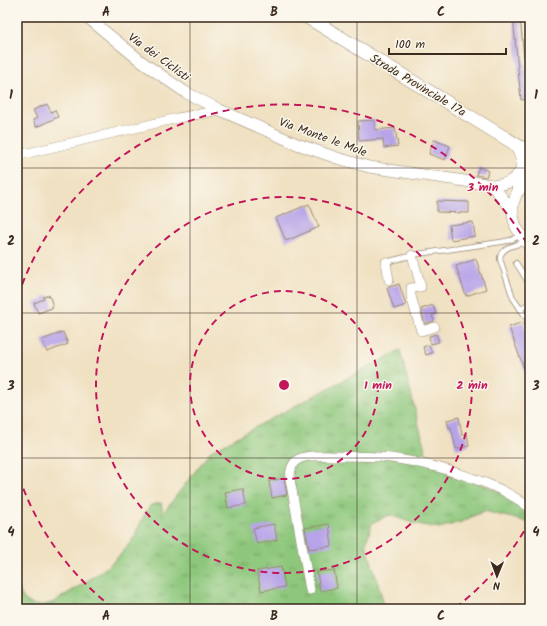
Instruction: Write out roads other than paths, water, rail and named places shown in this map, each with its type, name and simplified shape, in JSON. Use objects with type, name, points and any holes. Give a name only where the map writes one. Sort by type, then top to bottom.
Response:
[{"type":"main road","name":"Strada Provinciale 17a","points":[[307,17],[530,153]]},
{"type":"street","name":"Via dei Ciclisti","points":[[87,17],[129,53],[165,80],[193,97],[220,110]]},
{"type":"street","points":[[17,154],[28,153],[178,118],[220,110]]},
{"type":"street","name":"Via Monte le Mole","points":[[220,110],[297,144],[356,164],[374,168],[492,185]]},
{"type":"street","points":[[511,142],[519,151],[525,174],[516,195],[512,210],[514,221],[525,242]]},
{"type":"street","points":[[492,185],[499,185],[508,182],[517,176],[525,174]]},
{"type":"street","points":[[492,185],[512,210]]},
{"type":"street","points":[[516,195],[530,187]]},
{"type":"street","points":[[412,255],[420,286],[411,288],[411,296],[421,331],[435,327]]},
{"type":"street","points":[[386,262],[389,280]]},
{"type":"street","points":[[310,590],[290,479],[293,464],[299,459],[314,456],[368,457],[391,458],[415,462],[488,484],[506,492],[530,508]]},
{"type":"lane","points":[[386,262],[412,255],[511,240],[525,242]]},
{"type":"lane","points":[[525,242],[506,249],[500,256],[501,264],[511,293],[530,323]]},
{"type":"lane","points":[[516,263],[530,285]]},
{"type":"lane","points":[[520,309],[530,303]]}]
